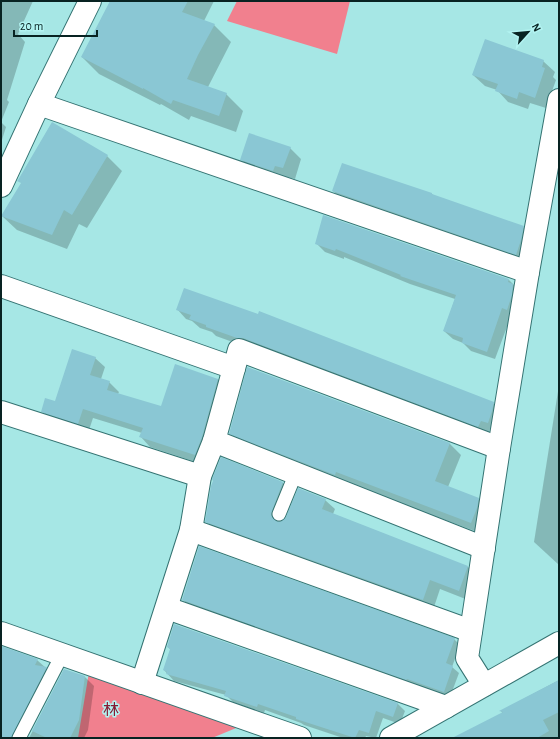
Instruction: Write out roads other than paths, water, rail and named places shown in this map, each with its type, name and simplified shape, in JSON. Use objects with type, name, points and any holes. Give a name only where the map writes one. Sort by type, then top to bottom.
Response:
[{"type":"street","points":[[1,186],[39,104],[90,1]]},
{"type":"street","points":[[484,685],[467,658],[528,272],[559,100]]},
{"type":"street","points":[[39,104],[528,272]]},
{"type":"street","points":[[1,286],[234,368]]},
{"type":"street","points":[[142,683],[190,530],[200,476],[214,441],[240,350],[499,448]]},
{"type":"street","points":[[1,412],[200,476]]},
{"type":"street","points":[[214,441],[484,548]]},
{"type":"street","points":[[190,530],[471,631]]},
{"type":"street","points":[[166,608],[446,707]]},
{"type":"street","points":[[1,633],[300,738]]},
{"type":"street","points":[[391,738],[559,643]]},
{"type":"lane","points":[[279,514],[295,474]]},
{"type":"lane","points":[[19,738],[62,655]]},
{"type":"park label","name":"林","points":[[111,709]]}]
